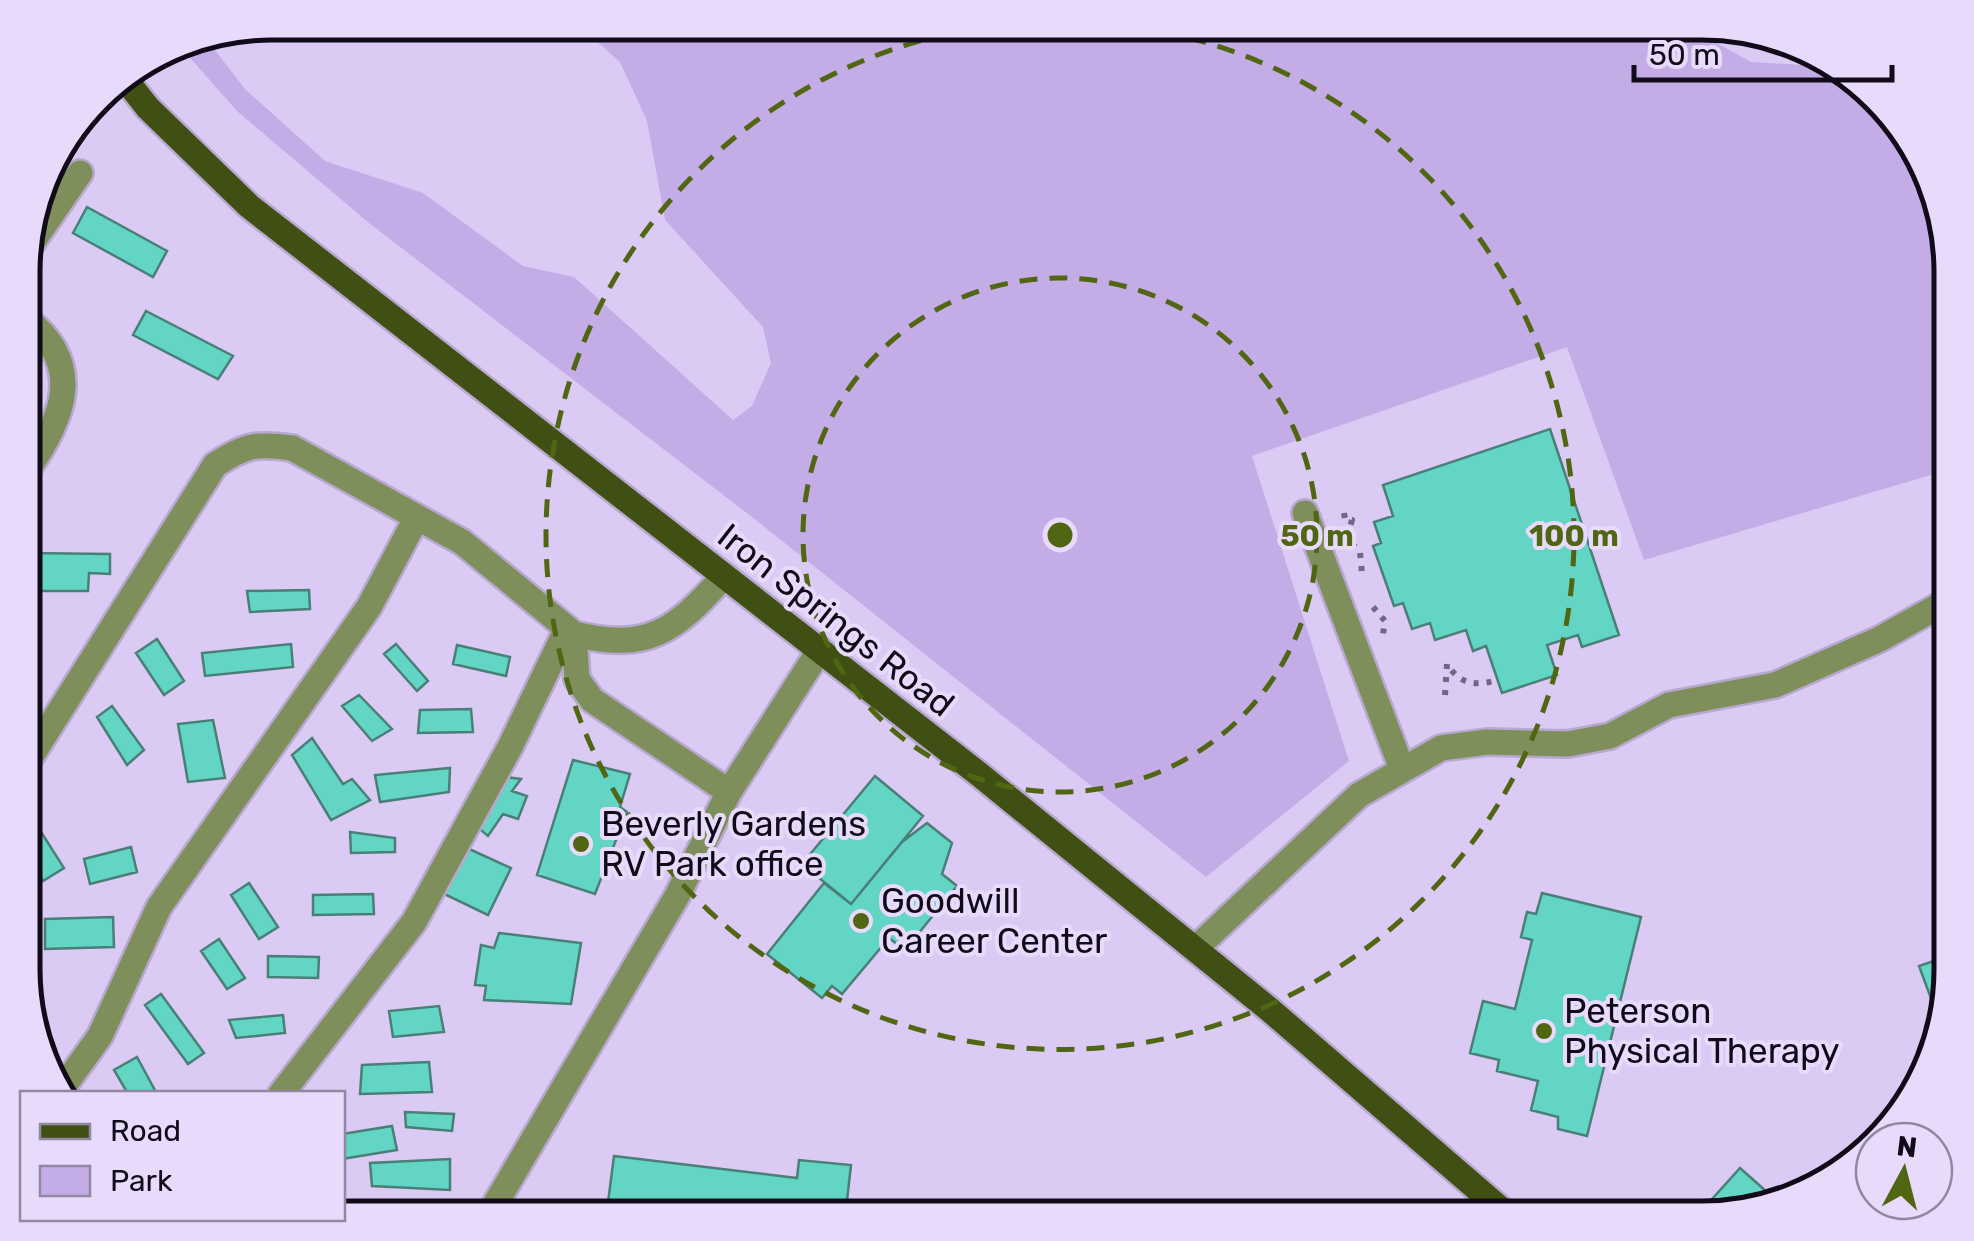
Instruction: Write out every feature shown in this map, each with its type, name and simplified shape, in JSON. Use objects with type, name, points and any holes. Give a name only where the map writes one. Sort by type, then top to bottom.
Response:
[{"type":"main road","name":"Iron Springs Road","points":[[132,88],[249,206],[1195,949],[1491,1201]]},
{"type":"street","points":[[46,221],[80,173]]},
{"type":"street","points":[[40,330],[48,336],[63,363],[64,383],[58,410],[40,451]]},
{"type":"street","points":[[40,741],[215,465],[242,446],[292,448],[462,542],[570,632],[619,643],[643,640],[685,620],[723,577]]},
{"type":"street","points":[[1305,513],[1402,768]]},
{"type":"street","points":[[69,1079],[100,1036],[159,907],[368,607],[417,517]]},
{"type":"street","points":[[1195,949],[1358,796],[1446,745],[1568,744],[1610,736],[1669,706],[1775,685],[1880,639],[1934,609]]},
{"type":"street","points":[[570,632],[577,679],[592,700],[729,792]]},
{"type":"street","points":[[283,1091],[414,922],[570,632]]},
{"type":"street","points":[[497,1201],[677,896],[729,792],[819,651]]},
{"type":"path","points":[[1446,695],[1447,664],[1456,678],[1465,683],[1498,680]]},
{"type":"green space","points":[[595,40],[1702,40],[1712,41],[1751,62],[1806,65],[1831,79],[1876,119],[1903,156],[1926,212],[1934,257],[1934,474],[1644,560],[1567,347],[1252,456],[1349,761],[1206,877],[752,517],[369,223],[237,111],[188,56],[213,48],[245,89],[325,161],[423,193],[523,266],[574,277],[733,420],[752,406],[771,363],[763,327],[665,220],[647,121],[620,62]]},
{"type":"building","points":[[87,207],[167,251],[153,277],[73,233]]},
{"type":"building","points":[[146,311],[233,356],[218,379],[133,335]]},
{"type":"building","points":[[1550,429],[1619,635],[1582,647],[1578,635],[1547,645],[1557,675],[1502,693],[1486,646],[1473,651],[1466,630],[1435,640],[1430,623],[1412,629],[1403,603],[1394,606],[1373,546],[1381,543],[1374,522],[1393,516],[1383,485]]},
{"type":"building","points":[[40,553],[110,554],[110,574],[89,573],[88,591],[40,591]]},
{"type":"building","points":[[309,590],[310,609],[250,612],[247,591]]},
{"type":"building","points":[[157,639],[184,681],[164,695],[136,653]]},
{"type":"building","points":[[291,644],[293,667],[205,676],[202,653]]},
{"type":"building","points":[[396,644],[428,681],[417,691],[384,654]]},
{"type":"building","points":[[457,645],[510,657],[506,676],[453,664]]},
{"type":"building","points":[[359,695],[392,729],[372,741],[342,706]]},
{"type":"building","points":[[112,706],[144,750],[127,765],[97,717]]},
{"type":"building","points":[[471,709],[473,732],[418,733],[420,710]]},
{"type":"building","points":[[213,720],[225,778],[188,782],[178,724]]},
{"type":"building","points":[[312,738],[343,784],[352,779],[370,800],[331,820],[292,755]]},
{"type":"building","name":"Beverly Gardens RV Park office","points":[[573,760],[630,774],[620,807],[627,812],[595,894],[537,875]]},
{"type":"building","points":[[450,768],[449,792],[380,802],[375,775]]},
{"type":"building","points":[[875,776],[923,816],[851,904],[802,864]]},
{"type":"building","points":[[506,777],[521,779],[512,791],[527,796],[518,819],[503,814],[488,836],[475,825]]},
{"type":"building","name":"Goodwill Career Center","points":[[927,823],[952,843],[942,874],[957,886],[905,950],[889,938],[842,994],[832,986],[822,998],[767,954],[824,883],[851,904],[902,842]]},
{"type":"building","points":[[40,830],[64,868],[43,881],[40,876]]},
{"type":"building","points":[[350,832],[395,838],[395,852],[351,853]]},
{"type":"building","points":[[131,847],[137,872],[90,884],[84,859]]},
{"type":"building","points":[[467,848],[511,868],[488,915],[440,892]]},
{"type":"building","points":[[249,883],[278,927],[259,939],[231,895]]},
{"type":"building","name":"Peterson Physical Therapy","points":[[1542,893],[1641,917],[1587,1136],[1558,1129],[1558,1117],[1531,1110],[1538,1081],[1497,1071],[1499,1060],[1470,1053],[1483,1001],[1515,1009],[1532,940],[1521,937],[1527,912],[1536,914]]},
{"type":"building","points":[[373,894],[374,914],[313,915],[313,895]]},
{"type":"building","points":[[113,917],[114,947],[45,949],[45,919]]},
{"type":"building","points":[[499,933],[581,943],[571,1004],[484,1000],[486,986],[475,985],[481,945],[494,948]]},
{"type":"building","points":[[219,939],[245,978],[227,989],[201,951]]},
{"type":"building","points":[[268,956],[319,957],[318,978],[268,977]]},
{"type":"building","points":[[1934,961],[1932,1001],[1919,966]]},
{"type":"building","points":[[161,994],[204,1053],[188,1064],[145,1005]]},
{"type":"building","points":[[439,1006],[444,1032],[393,1037],[389,1011]]},
{"type":"building","points":[[283,1015],[285,1033],[236,1038],[229,1020]]},
{"type":"building","points":[[137,1057],[155,1091],[126,1091],[114,1070]]},
{"type":"building","points":[[429,1062],[432,1092],[360,1094],[362,1065]]},
{"type":"building","points":[[405,1112],[454,1114],[452,1131],[406,1127]]},
{"type":"building","points":[[392,1126],[397,1150],[345,1159],[345,1134]]},
{"type":"building","points":[[614,1156],[797,1178],[799,1160],[851,1165],[847,1201],[608,1201]]},
{"type":"building","points":[[450,1159],[450,1190],[372,1186],[370,1163]]},
{"type":"building","points":[[1740,1168],[1766,1191],[1732,1199],[1710,1201]]},
{"type":"place","name":"Beverly Gardens RV Park office","points":[[581,844]]},
{"type":"place","name":"Goodwill Career Center","points":[[861,921]]},
{"type":"place","name":"Peterson Physical Therapy","points":[[1544,1031]]}]
